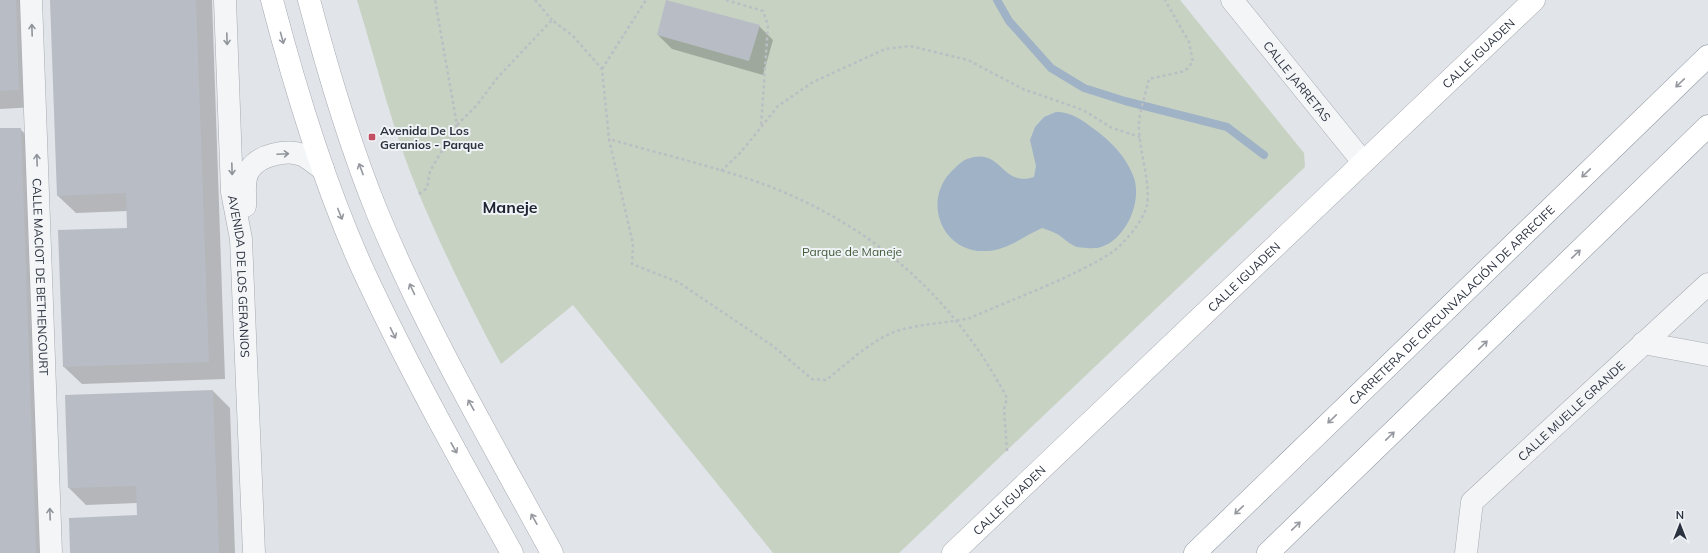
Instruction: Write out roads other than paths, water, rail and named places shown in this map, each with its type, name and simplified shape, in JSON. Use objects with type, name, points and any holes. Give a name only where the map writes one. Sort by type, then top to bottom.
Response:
[{"type":"main road","points":[[272,0],[303,112],[323,169],[363,269],[398,343],[512,553]]},
{"type":"main road","points":[[309,0],[321,45],[357,158],[395,253],[432,331],[552,553]]},
{"type":"main road","name":"CALLE IGUADEN","points":[[953,553],[1534,0]]},
{"type":"main road","name":"CARRETERA DE CIRCUNVALACIÓN DE ARRECIFE","points":[[1195,553],[1708,56]]},
{"type":"main road","points":[[1268,553],[1708,126]]},
{"type":"street","name":"CALLE MACIOT DE BETHENCOURT","points":[[31,0],[51,553]]},
{"type":"street","name":"AVENIDA DE LOS GERANIOS","points":[[225,0],[232,192],[241,239],[254,553]]},
{"type":"street","name":"CALLE JARRETAS","points":[[1232,0],[1363,162]]},
{"type":"street","points":[[241,239],[246,199],[245,181],[250,168],[265,158],[282,152],[302,155],[323,169]]},
{"type":"street","name":"CALLE MUELLE GRANDE","points":[[1466,553],[1472,502],[1708,284]]},
{"type":"street","points":[[1643,343],[1708,355]]},
{"type":"water","points":[[1056,112],[1067,113],[1085,123],[1118,150],[1123,157],[1134,178],[1136,188],[1134,208],[1125,228],[1110,243],[1096,248],[1077,247],[1057,234],[1042,228],[1002,248],[994,250],[971,250],[958,244],[947,234],[941,222],[938,208],[939,194],[944,180],[962,162],[979,156],[988,158],[995,162],[1015,177],[1023,179],[1034,177],[1036,166],[1030,140],[1035,127],[1044,117]]},
{"type":"waterway","points":[[997,0],[1009,21],[1051,68],[1084,88],[1125,101],[1227,127],[1264,155]]},
{"type":"place","name":"Avenida De Los Geranios - Parque","points":[[372,137]]},
{"type":"district","name":"Maneje","points":[[510,207]]},
{"type":"park label","name":"Parque de Maneje","points":[[852,251]]}]
